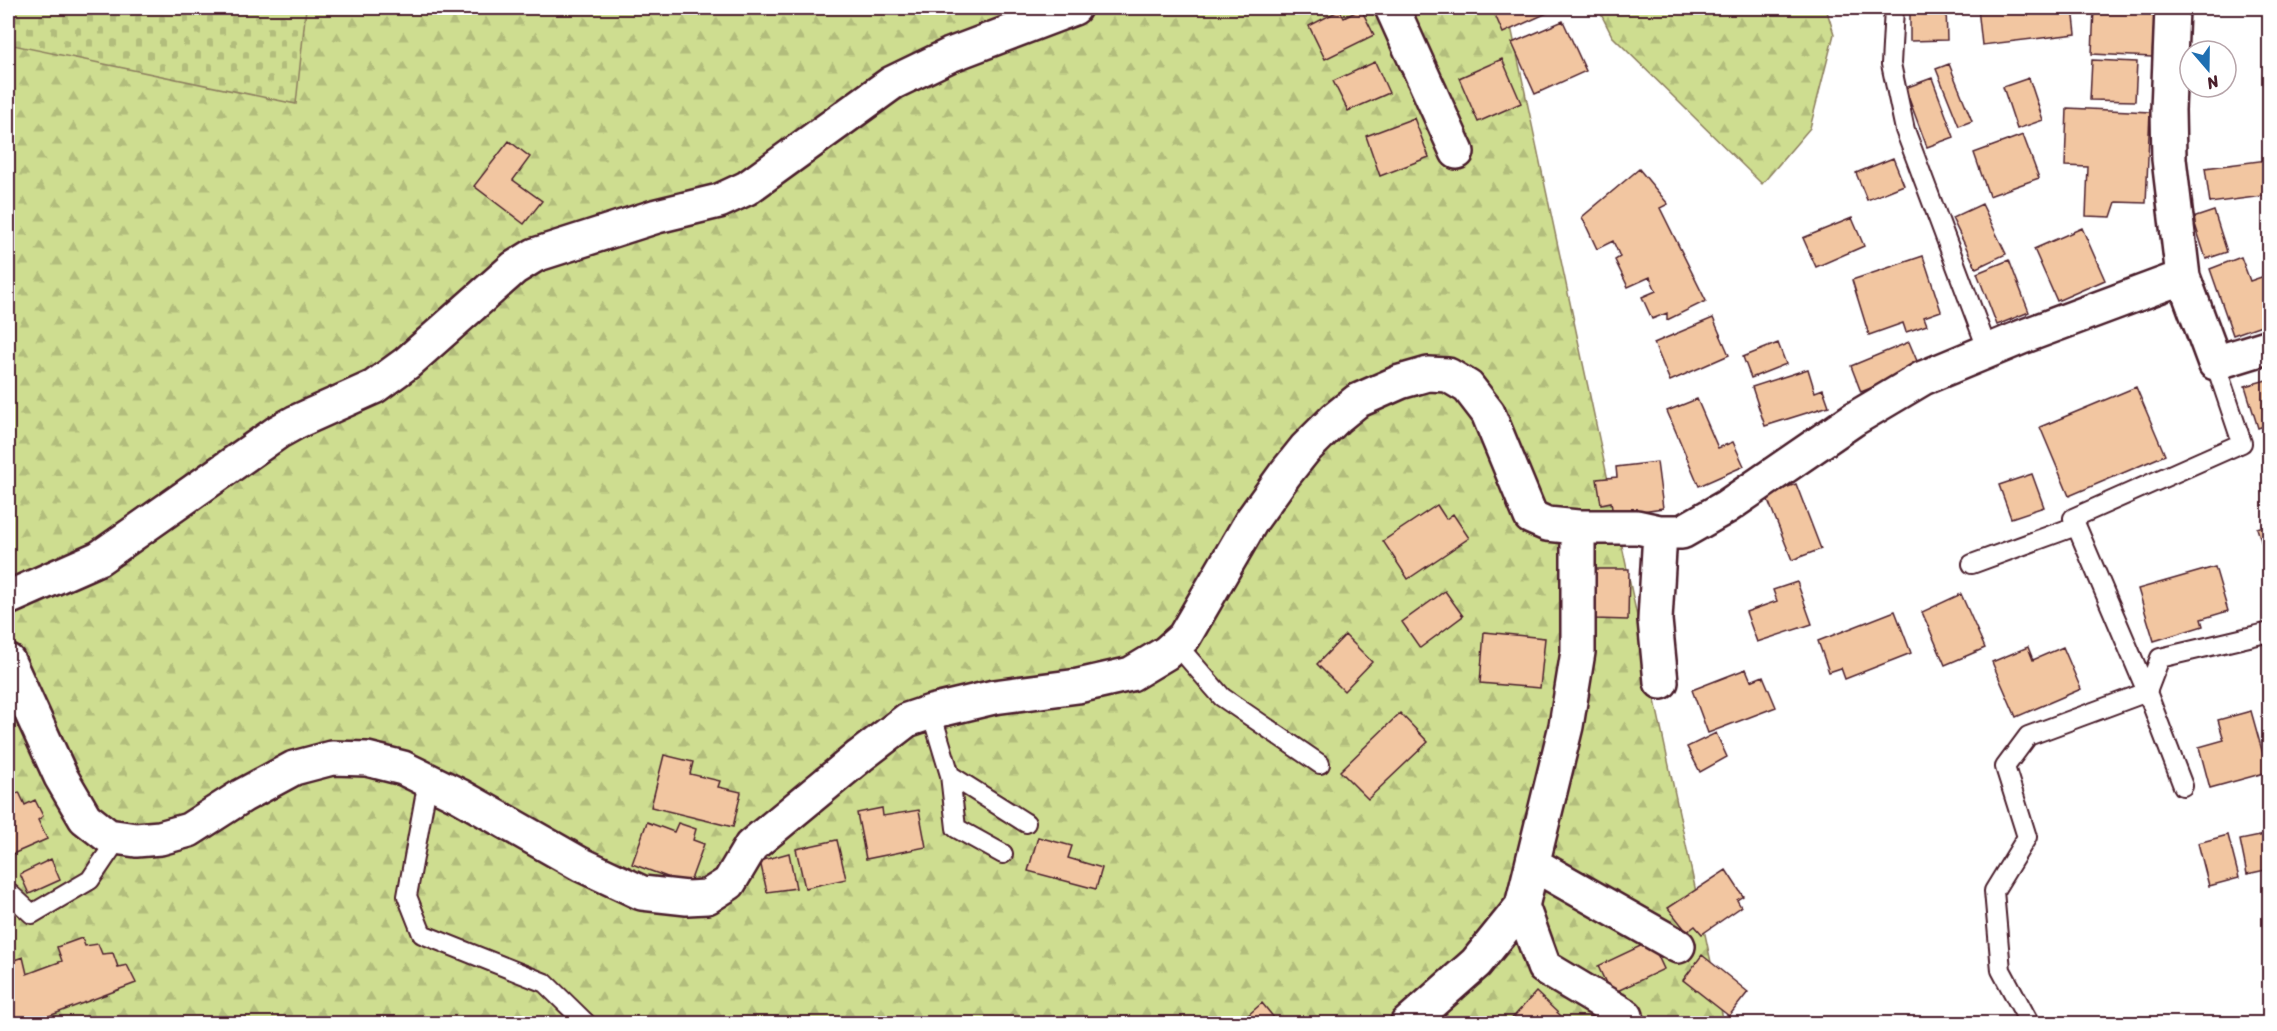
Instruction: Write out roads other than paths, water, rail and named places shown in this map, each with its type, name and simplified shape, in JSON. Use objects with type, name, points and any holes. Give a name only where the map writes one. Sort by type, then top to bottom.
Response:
[{"type":"street","points":[[8,598],[99,558],[278,432],[374,387],[407,363],[514,268],[535,255],[665,214],[719,201],[747,188],[892,83],[950,55],[1074,8]]},
{"type":"street","points":[[1392,8],[1457,152]]},
{"type":"street","points":[[2172,8],[2168,110],[2169,159],[2182,277],[2215,363],[2270,346]]},
{"type":"street","points":[[8,662],[61,777],[85,818],[108,836],[136,840],[160,838],[189,830],[242,796],[294,768],[332,758],[367,759],[404,768],[546,846],[642,893],[687,898],[707,897],[729,883],[751,846],[907,720],[994,697],[1077,686],[1131,674],[1166,653],[1184,637],[1252,520],[1305,449],[1357,401],[1400,382],[1428,374],[1448,375],[1468,387],[1488,413],[1531,517],[1547,524],[1578,527],[1637,527],[1660,532],[1682,532],[1726,507],[1854,419],[1923,378],[2182,277]]},
{"type":"street","points":[[1407,1023],[1476,963],[1522,906],[1566,726],[1578,652],[1578,527]]},
{"type":"street","points":[[1660,532],[1655,620],[1661,682]]},
{"type":"street","points":[[1533,864],[1678,945]]},
{"type":"street","points":[[1522,906],[1544,967],[1626,1016]]},
{"type":"lane","points":[[1894,8],[1891,64],[1905,130],[1988,351]]},
{"type":"lane","points":[[2183,786],[2147,692],[2073,519],[2242,443],[2215,363]]},
{"type":"lane","points":[[1972,564],[2076,526]]},
{"type":"lane","points":[[2030,1023],[2001,970],[1994,891],[2027,837],[2005,767],[2028,736],[2147,692],[2160,658],[2270,632]]},
{"type":"lane","points":[[1176,644],[1222,697],[1320,764]]},
{"type":"lane","points":[[931,712],[950,775],[956,828],[1004,854]]},
{"type":"lane","points":[[950,775],[1026,823]]},
{"type":"lane","points":[[428,780],[407,896],[422,934],[545,983],[587,1023]]},
{"type":"lane","points":[[8,892],[32,914],[90,880],[118,837]]}]
